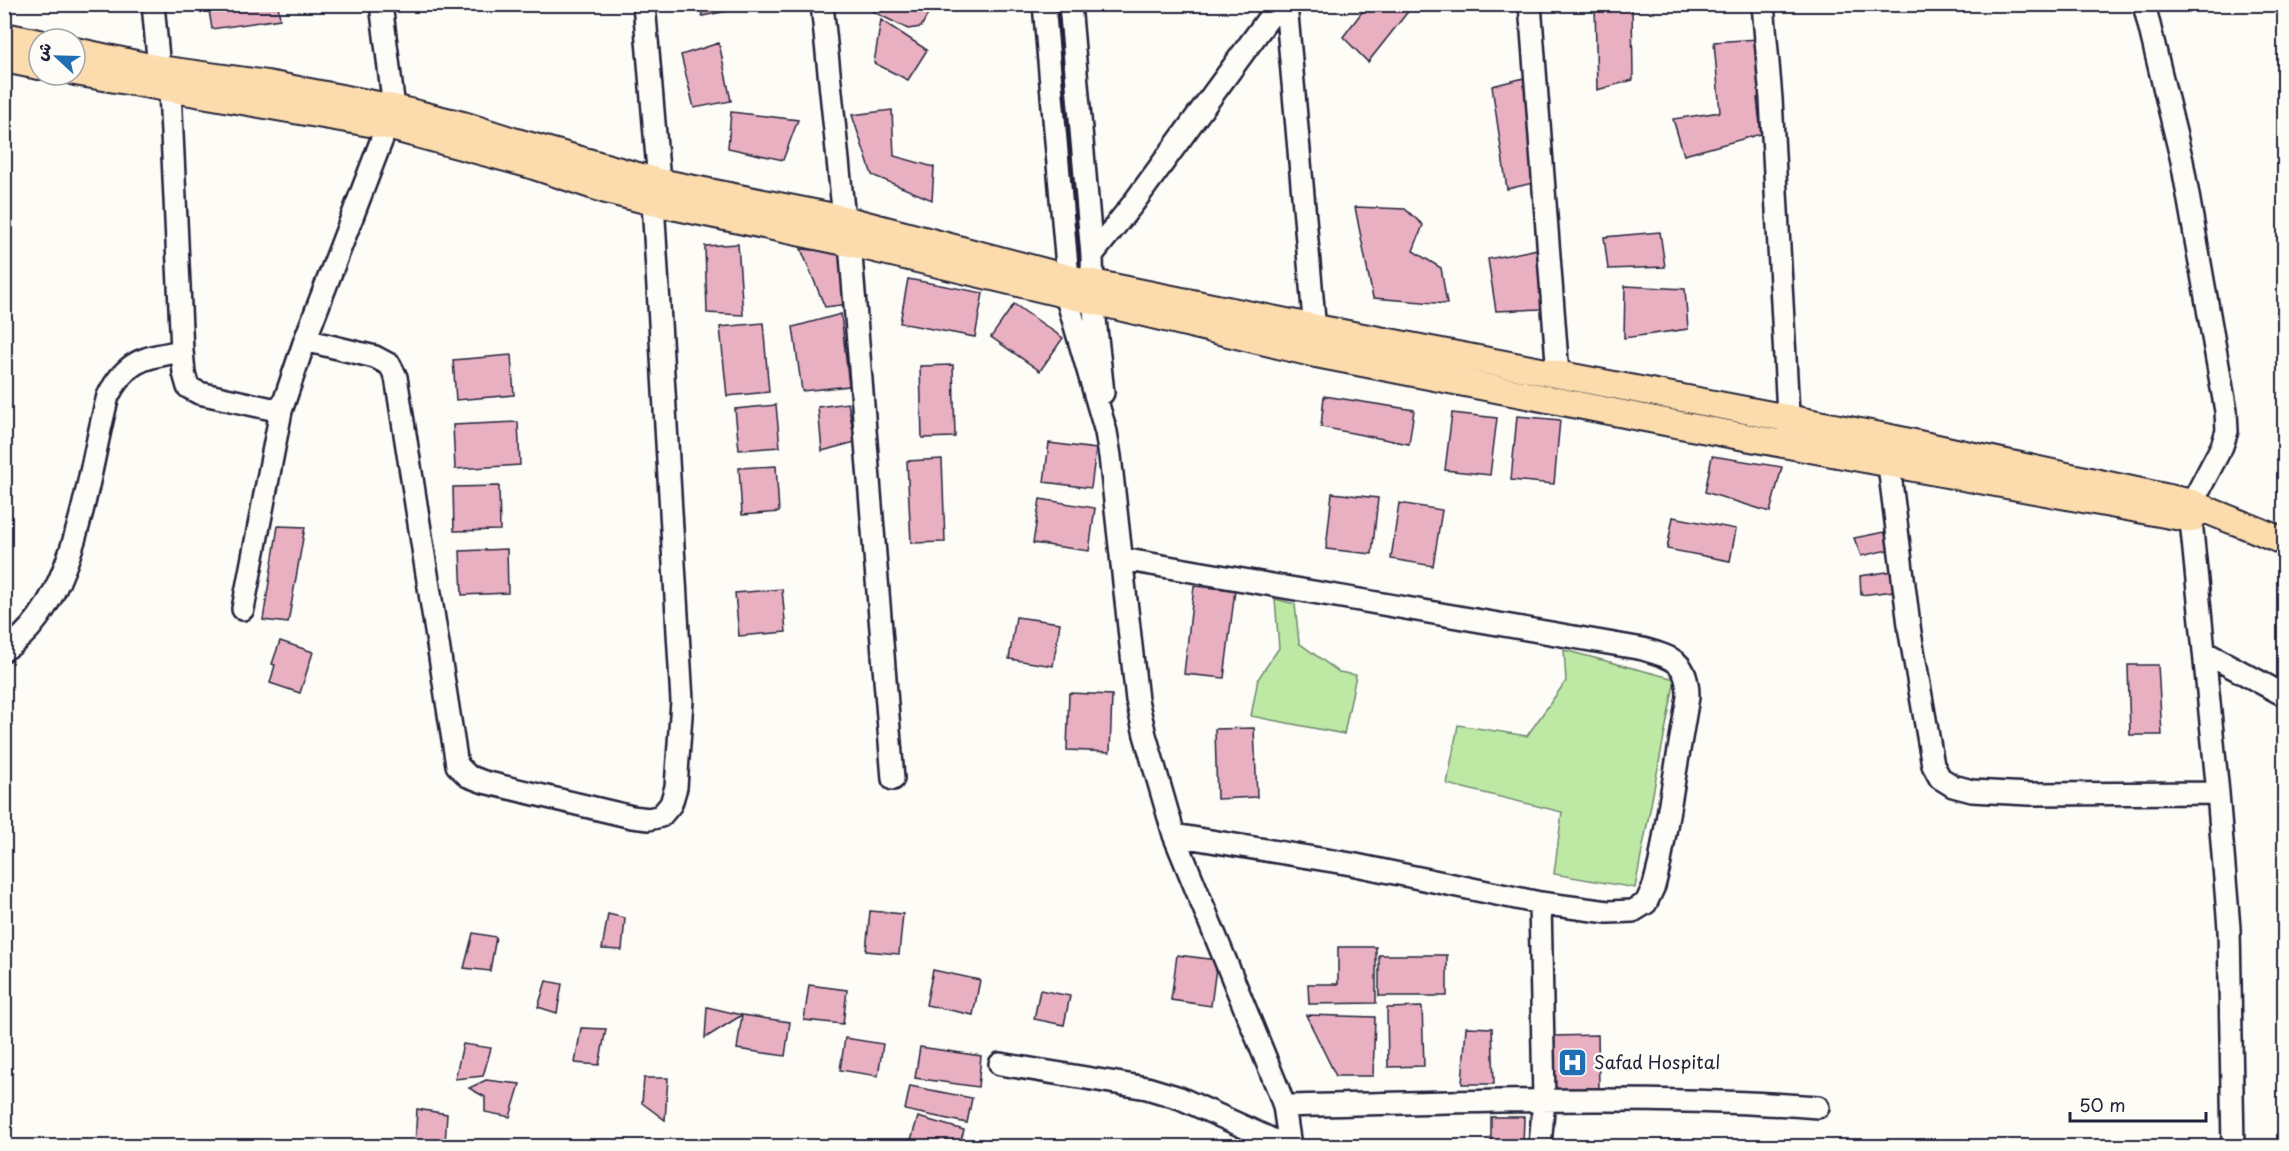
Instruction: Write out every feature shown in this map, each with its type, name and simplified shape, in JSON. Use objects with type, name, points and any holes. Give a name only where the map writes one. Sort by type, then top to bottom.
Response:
[{"type":"main road","points":[[4,36],[27,41]]},
{"type":"main road","points":[[87,55],[164,80]]},
{"type":"main road","points":[[4,59],[27,64]]},
{"type":"main road","points":[[87,73],[164,80],[391,117],[606,190],[656,192],[844,219],[1067,286]]},
{"type":"main road","points":[[656,192],[850,243],[1093,292],[1316,354],[1702,430],[1886,437],[2219,517],[2250,526],[2284,542]]},
{"type":"main road","points":[[1093,292],[1316,328],[1558,375],[1789,432],[1888,464],[2192,511]]},
{"type":"street","points":[[153,4],[164,80],[182,351],[188,387],[199,393],[281,411]]},
{"type":"street","points":[[243,609],[281,411],[305,340],[391,117],[381,4]]},
{"type":"street","points":[[305,340],[375,357],[390,365],[396,377],[457,765],[468,776],[484,782],[632,817],[649,819],[661,816],[671,804],[676,787],[682,701],[644,4]]},
{"type":"street","points":[[822,4],[844,219]]},
{"type":"street","points":[[1044,4],[1067,286],[1106,432]]},
{"type":"street","points":[[1000,1064],[1147,1088],[1180,1098],[1288,1146],[1284,1107],[1174,835],[1137,699],[1106,432],[1070,4]]},
{"type":"street","points":[[1092,255],[1132,205],[1279,4]]},
{"type":"street","points":[[1286,4],[1316,328],[1316,354]]},
{"type":"street","points":[[1530,4],[1558,375]]},
{"type":"street","points":[[1763,4],[1772,111],[1789,432]]},
{"type":"street","points":[[2144,4],[2182,161],[2226,411],[2227,431],[2222,446],[2192,511],[2218,793],[2230,961],[2230,1077],[2233,1146]]},
{"type":"street","points":[[850,243],[892,779]]},
{"type":"street","points":[[4,650],[37,622],[57,590],[71,552],[108,396],[117,379],[130,367],[146,358],[182,351]]},
{"type":"street","points":[[1886,437],[1910,633],[1933,765],[1940,778],[1953,786],[1972,791],[2030,794],[2218,793]]},
{"type":"street","points":[[1122,559],[1642,649],[1663,655],[1680,665],[1688,679],[1688,697],[1660,862],[1654,886],[1646,903],[1633,911],[1608,912],[1540,903],[1351,864],[1174,835]]},
{"type":"street","points":[[2204,652],[2284,695]]},
{"type":"street","points":[[1540,903],[1544,1100],[1540,1146]]},
{"type":"street","points":[[1284,1107],[1544,1100],[1730,1101],[1818,1107]]},
{"type":"green space","points":[[1275,599],[1295,604],[1299,643],[1339,672],[1356,675],[1344,734],[1251,716],[1258,679],[1279,648]]},
{"type":"green space","points":[[1564,650],[1675,679],[1635,888],[1554,874],[1562,812],[1447,784],[1458,725],[1527,736],[1566,681]]},
{"type":"building","points":[[208,4],[278,4],[280,19],[212,29]]},
{"type":"building","points":[[701,4],[748,4],[748,7],[702,16]]},
{"type":"building","points":[[872,4],[930,4],[931,8],[921,27],[908,29],[872,11]]},
{"type":"building","points":[[1368,4],[1414,4],[1368,62],[1343,37]]},
{"type":"building","points":[[1595,4],[1632,4],[1633,80],[1597,90]]},
{"type":"building","points":[[881,20],[927,50],[908,80],[874,63]]},
{"type":"building","points":[[1758,39],[1764,93],[1757,98],[1761,134],[1684,155],[1673,119],[1720,112],[1714,42]]},
{"type":"building","points":[[719,43],[731,101],[694,108],[681,55]]},
{"type":"building","points":[[1528,77],[1537,182],[1507,189],[1492,86]]},
{"type":"building","points":[[892,110],[894,156],[934,167],[932,200],[872,175],[852,115]]},
{"type":"building","points":[[731,112],[798,120],[783,160],[728,148]]},
{"type":"building","points":[[1355,207],[1405,209],[1423,225],[1413,251],[1441,268],[1447,304],[1373,298]]},
{"type":"building","points":[[1660,232],[1665,267],[1608,269],[1604,237]]},
{"type":"building","points":[[738,244],[743,315],[707,313],[705,246]]},
{"type":"building","points":[[801,249],[840,252],[849,304],[825,307]]},
{"type":"building","points":[[1538,249],[1542,309],[1496,311],[1488,259]]},
{"type":"building","points":[[908,279],[983,293],[975,337],[900,323]]},
{"type":"building","points":[[1625,286],[1685,289],[1688,329],[1624,338]]},
{"type":"building","points":[[1014,304],[1063,338],[1040,371],[991,337]]},
{"type":"building","points":[[841,314],[849,386],[802,391],[793,327]]},
{"type":"building","points":[[763,323],[769,392],[727,396],[720,327]]},
{"type":"building","points":[[511,355],[514,395],[456,400],[453,360]]},
{"type":"building","points":[[953,365],[955,437],[922,438],[920,366]]},
{"type":"building","points":[[1324,396],[1414,410],[1409,444],[1321,427]]},
{"type":"building","points":[[848,403],[855,442],[822,451],[818,407]]},
{"type":"building","points":[[776,405],[780,447],[739,450],[735,409]]},
{"type":"building","points":[[1452,413],[1497,418],[1490,475],[1445,470]]},
{"type":"building","points":[[1517,416],[1560,420],[1554,484],[1511,480]]},
{"type":"building","points":[[518,422],[520,465],[455,469],[453,425]]},
{"type":"building","points":[[1049,443],[1096,449],[1091,488],[1044,482]]},
{"type":"building","points":[[1712,456],[1782,467],[1770,512],[1705,492]]},
{"type":"building","points":[[942,459],[945,542],[911,543],[907,461]]},
{"type":"building","points":[[776,466],[779,512],[742,515],[739,468]]},
{"type":"building","points":[[499,486],[500,530],[454,531],[453,487]]},
{"type":"building","points":[[1332,493],[1378,498],[1372,554],[1326,549]]},
{"type":"building","points":[[1040,499],[1095,508],[1089,551],[1033,543]]},
{"type":"building","points":[[1399,503],[1442,510],[1433,566],[1391,559]]},
{"type":"building","points":[[1673,517],[1736,529],[1730,561],[1667,549]]},
{"type":"building","points":[[278,526],[305,527],[288,623],[263,620]]},
{"type":"building","points":[[1885,532],[1888,550],[1861,556],[1854,538]]},
{"type":"building","points":[[507,549],[508,593],[462,595],[460,551]]},
{"type":"building","points":[[1893,571],[1894,591],[1861,595],[1860,576]]},
{"type":"building","points":[[1194,586],[1235,590],[1224,678],[1184,674]]},
{"type":"building","points":[[782,589],[786,632],[739,636],[735,593]]},
{"type":"building","points":[[1016,617],[1060,623],[1053,666],[1009,659]]},
{"type":"building","points":[[280,641],[313,652],[300,693],[270,683],[275,665],[272,664]]},
{"type":"building","points":[[2128,665],[2158,665],[2162,735],[2130,735]]},
{"type":"building","points":[[1069,693],[1112,695],[1110,752],[1067,750]]},
{"type":"building","points":[[1254,728],[1257,797],[1217,799],[1215,729]]},
{"type":"building","points":[[870,911],[903,914],[899,954],[866,951]]},
{"type":"building","points":[[608,914],[625,918],[622,950],[602,949]]},
{"type":"building","points":[[473,933],[496,937],[490,971],[464,968]]},
{"type":"building","points":[[1338,947],[1376,947],[1376,1003],[1309,1004],[1308,984],[1338,984]]},
{"type":"building","points":[[1177,955],[1217,960],[1211,1006],[1171,1000]]},
{"type":"building","points":[[1379,955],[1447,955],[1447,996],[1379,996]]},
{"type":"building","points":[[933,970],[980,980],[973,1015],[926,1005]]},
{"type":"building","points":[[546,981],[562,984],[557,1013],[538,1007]]},
{"type":"building","points":[[809,985],[847,990],[843,1024],[804,1020]]},
{"type":"building","points":[[1040,990],[1070,996],[1064,1025],[1034,1019]]},
{"type":"building","points":[[707,1007],[742,1015],[705,1038]]},
{"type":"building","points":[[1422,1007],[1424,1066],[1388,1067],[1387,1008]]},
{"type":"building","points":[[2284,1008],[2284,1065],[2283,1065]]},
{"type":"building","points":[[742,1015],[790,1022],[785,1056],[737,1049]]},
{"type":"building","points":[[1306,1015],[1375,1017],[1373,1076],[1336,1076]]},
{"type":"building","points":[[1466,1027],[1492,1028],[1494,1084],[1462,1084]]},
{"type":"building","points":[[581,1028],[606,1029],[599,1065],[575,1063]]},
{"type":"building","points":[[1598,1035],[1599,1089],[1555,1090],[1554,1036]]},
{"type":"building","points":[[845,1038],[883,1044],[878,1076],[840,1070]]},
{"type":"building","points":[[463,1044],[491,1048],[483,1076],[455,1079]]},
{"type":"building","points":[[920,1047],[981,1056],[978,1087],[915,1078]]},
{"type":"building","points":[[644,1078],[668,1078],[665,1120],[642,1103]]},
{"type":"building","points":[[486,1080],[520,1084],[510,1117],[485,1112],[485,1097],[469,1088]]},
{"type":"building","points":[[910,1086],[972,1098],[967,1123],[905,1110]]},
{"type":"building","points":[[417,1109],[447,1114],[445,1144],[415,1146]]},
{"type":"building","points":[[918,1117],[964,1130],[959,1146],[909,1146]]},
{"type":"building","points":[[1491,1117],[1524,1117],[1523,1146],[1491,1146]]},
{"type":"place","name":"Safad Hospital","points":[[1573,1063]]}]
